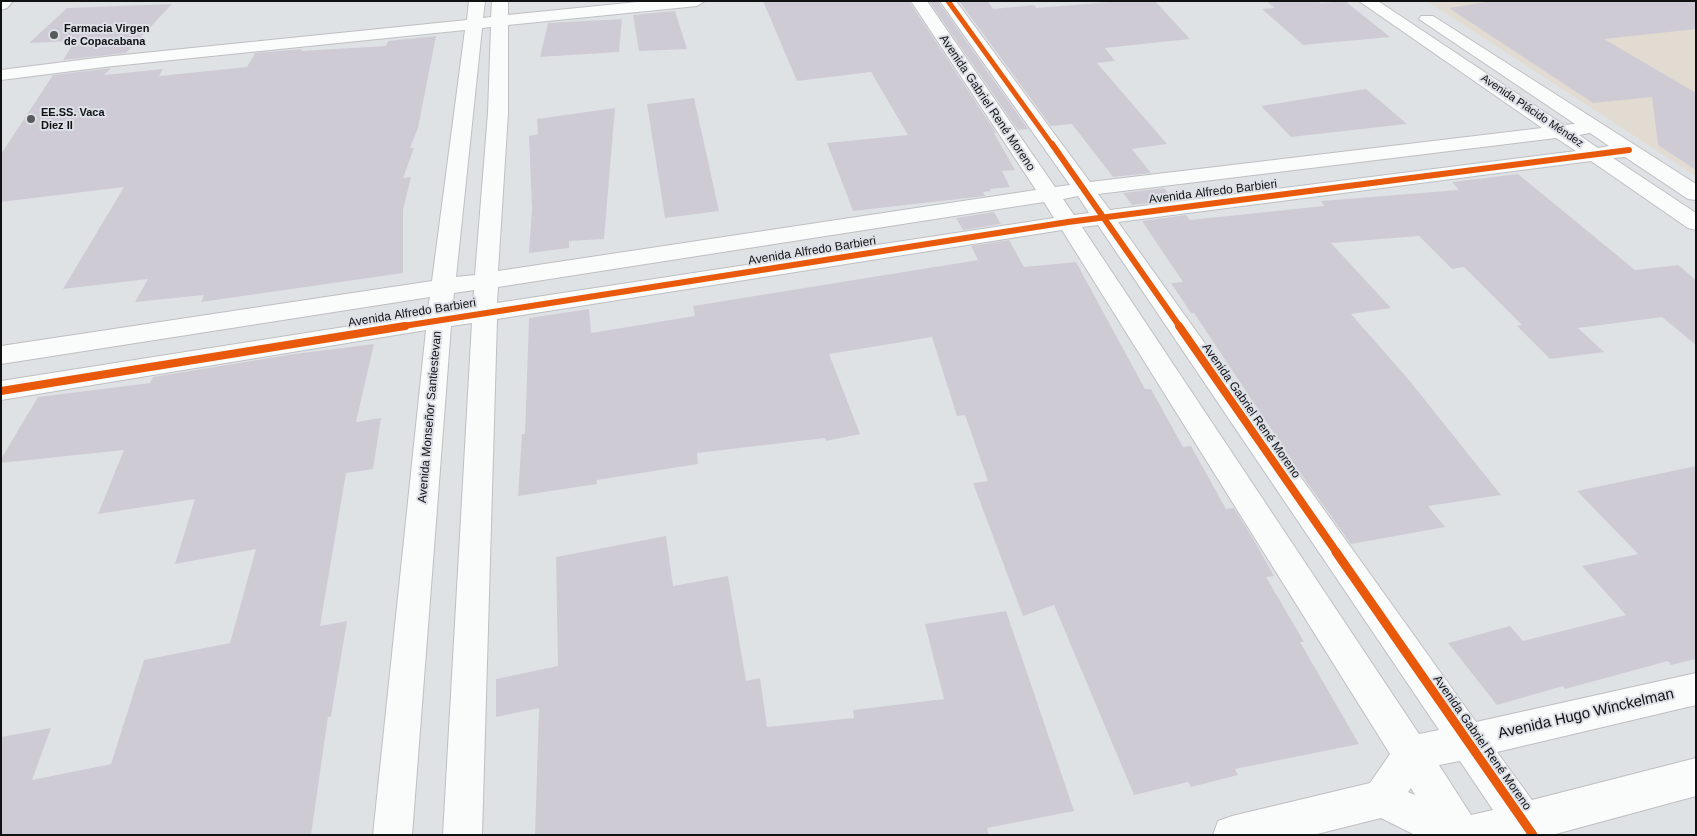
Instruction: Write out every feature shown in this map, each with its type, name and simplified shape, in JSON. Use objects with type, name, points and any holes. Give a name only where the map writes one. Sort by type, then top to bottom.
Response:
[{"type":"street","points":[[1,5],[5,1]]},
{"type":"street","points":[[1,75],[593,1]]},
{"type":"street","points":[[1,60],[488,13],[697,1]]},
{"type":"street","name":"Avenida Gabriel René Moreno","points":[[919,1],[1068,222],[1412,754],[1460,835]]},
{"type":"street","name":"Avenida Gabriel René Moreno","points":[[948,1],[1084,189],[1528,828]]},
{"type":"street","name":"Avenida Plácido Méndez","points":[[1367,1],[1564,132],[1696,223]]},
{"type":"street","name":"Avenida Plácido Méndez","points":[[1408,6],[1696,194]]},
{"type":"street","points":[[462,835],[486,281],[498,113],[488,13]]},
{"type":"street","name":"Avenida Monseñor Santiestevan","points":[[392,835],[439,320],[488,13]]},
{"type":"street","name":"Avenida Alfredo Barbieri","points":[[1,355],[1084,189],[1596,127]]},
{"type":"street","name":"Avenida Alfredo Barbieri","points":[[1,392],[439,320],[1068,222],[1629,150]]},
{"type":"street","name":"Avenida Hugo Winckelman","points":[[1412,754],[1696,689]]},
{"type":"street","points":[[1382,799],[1412,754]]},
{"type":"street","points":[[1471,835],[1528,828],[1696,777]]},
{"type":"street","points":[[1232,835],[1382,799],[1460,835]]},
{"type":"shaded area","points":[[1427,1],[1696,1],[1696,176]]},
{"type":"building","points":[[763,1],[909,1],[996,133],[994,133],[1015,170],[1002,171],[1010,187],[990,189],[991,191],[983,192],[985,196],[853,211],[827,143],[908,135],[871,72],[797,81]]},
{"type":"building","points":[[929,1],[938,1],[1028,129],[1018,130]]},
{"type":"building","points":[[959,1],[988,1],[993,9],[1034,5],[1036,8],[1121,1],[1155,1],[1190,39],[1105,48],[1115,61],[1097,63],[1167,144],[1132,149],[1151,173],[1113,177],[1072,124],[1051,126]]},
{"type":"building","points":[[1266,1],[1318,1],[1321,3],[1345,1],[1390,37],[1303,45],[1262,9],[1275,8]]},
{"type":"building","points":[[1492,1],[1696,1],[1696,29],[1604,39],[1696,93],[1696,170],[1658,145],[1652,97],[1593,103],[1449,8]]},
{"type":"building","points":[[172,4],[126,53],[63,60],[75,41],[29,43],[67,8]]},
{"type":"building","points":[[675,11],[687,49],[639,51],[633,15]]},
{"type":"building","points":[[622,19],[619,52],[540,57],[548,23]]},
{"type":"building","points":[[436,36],[418,128],[410,148],[414,148],[403,178],[411,177],[403,210],[403,273],[201,302],[204,295],[135,302],[148,279],[63,289],[124,187],[1,202],[1,154],[53,75],[111,68],[104,75],[163,69],[159,76],[247,67],[255,53],[386,46],[388,41]]},
{"type":"building","points":[[1366,89],[1407,124],[1291,137],[1261,106]]},
{"type":"building","points":[[694,98],[719,211],[665,218],[647,104]]},
{"type":"building","points":[[615,108],[604,239],[569,241],[569,248],[529,253],[532,209],[529,136],[538,134],[537,119]]},
{"type":"building","points":[[1518,174],[1635,270],[1678,265],[1696,280],[1696,345],[1662,317],[1578,328],[1604,352],[1550,359],[1517,326],[1522,325],[1464,267],[1452,269],[1419,236],[1331,243],[1391,308],[1351,314],[1409,380],[1501,495],[1428,506],[1445,527],[1351,544],[1301,474],[1194,313],[1191,313],[1171,283],[1183,282],[1142,221],[1186,215],[1190,220],[1324,206],[1321,201],[1459,190],[1452,182]]},
{"type":"building","points":[[1164,188],[1174,200],[1132,205],[1123,193]]},
{"type":"building","points":[[994,212],[1001,224],[963,230],[956,218]]},
{"type":"building","points":[[1009,240],[1024,267],[1076,262],[1145,389],[1151,389],[1183,447],[1191,446],[1226,509],[1234,508],[1252,537],[1274,576],[1266,577],[1304,642],[1300,642],[1359,744],[1235,769],[1238,775],[1191,787],[1188,782],[1134,795],[1054,605],[1023,616],[973,483],[988,481],[965,415],[957,416],[932,337],[829,354],[860,434],[826,441],[825,438],[697,453],[698,464],[597,480],[597,484],[518,496],[522,434],[525,434],[529,318],[589,309],[591,333],[695,316],[693,306],[978,260],[971,246]]},
{"type":"building","points":[[374,344],[356,422],[381,418],[373,469],[346,473],[320,626],[347,621],[331,716],[328,717],[311,835],[1,835],[1,737],[51,728],[32,780],[111,764],[144,660],[230,643],[256,549],[175,564],[195,499],[98,514],[124,450],[1,463],[1,459],[38,397],[150,383],[153,377],[294,354]]},
{"type":"building","points":[[1696,466],[1696,659],[1671,665],[1668,661],[1565,689],[1563,686],[1497,705],[1448,643],[1510,626],[1523,641],[1626,615],[1582,566],[1638,554],[1577,491]]},
{"type":"building","points":[[666,536],[673,586],[728,576],[746,681],[760,678],[767,727],[854,718],[853,710],[944,699],[925,624],[1006,611],[1074,811],[987,828],[989,835],[535,835],[539,708],[496,717],[496,679],[558,666],[556,557]]},
{"type":"cycle path","points":[[948,1],[1084,189],[1533,835]]},
{"type":"cycle path","points":[[1,391],[439,320],[1068,222],[1629,150]]},
{"type":"place","name":"Farmacia Virgen de Copacabana","points":[[54,35]]},
{"type":"place","name":"EE.SS. Vaca Diez II","points":[[31,119]]}]
